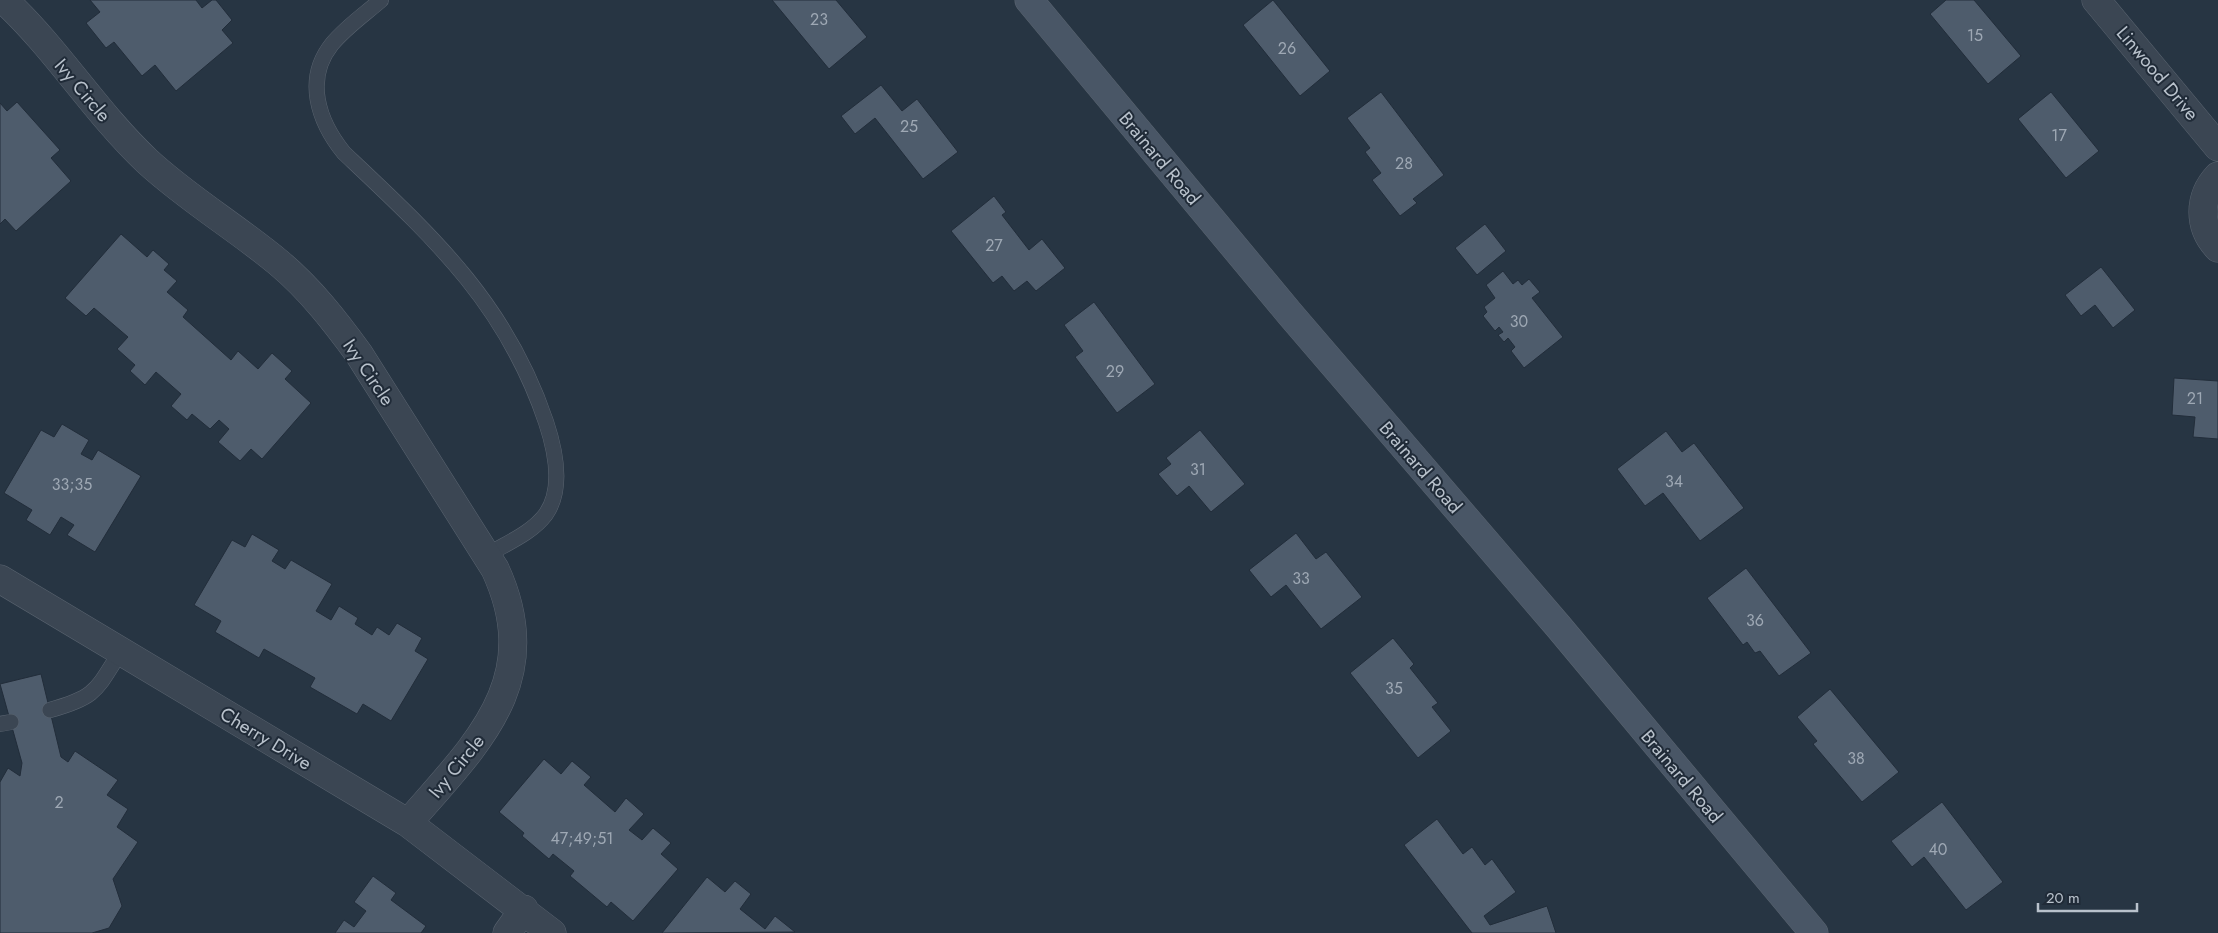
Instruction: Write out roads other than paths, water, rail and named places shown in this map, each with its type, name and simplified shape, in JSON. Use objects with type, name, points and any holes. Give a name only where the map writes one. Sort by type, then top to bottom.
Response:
[{"type":"street","name":"Ivy Circle","points":[[4,0],[117,131],[148,162],[181,191],[249,239],[309,292],[359,354],[487,554],[502,584],[510,615],[512,648],[508,680],[489,726],[408,823]]},
{"type":"street","name":"Brainard Road","points":[[1029,0],[1290,314],[1558,626],[1814,933]]},
{"type":"street","name":"Linwood Drive","points":[[2096,0],[2218,147]]},
{"type":"street","points":[[2218,176],[2207,192],[2202,209],[2208,234],[2218,248]]},
{"type":"street","name":"Cherry Drive","points":[[0,579],[408,823],[524,909],[552,933]]},
{"type":"street","points":[[507,933],[524,909]]},
{"type":"lane","points":[[381,0],[345,30],[331,45],[320,64],[315,84],[318,104],[333,139],[344,153],[454,261],[488,304],[517,353],[535,389],[551,436],[556,460],[556,482],[546,513],[520,536],[487,554]]},
{"type":"lane","points":[[50,710],[74,704],[94,692],[121,651]]}]
